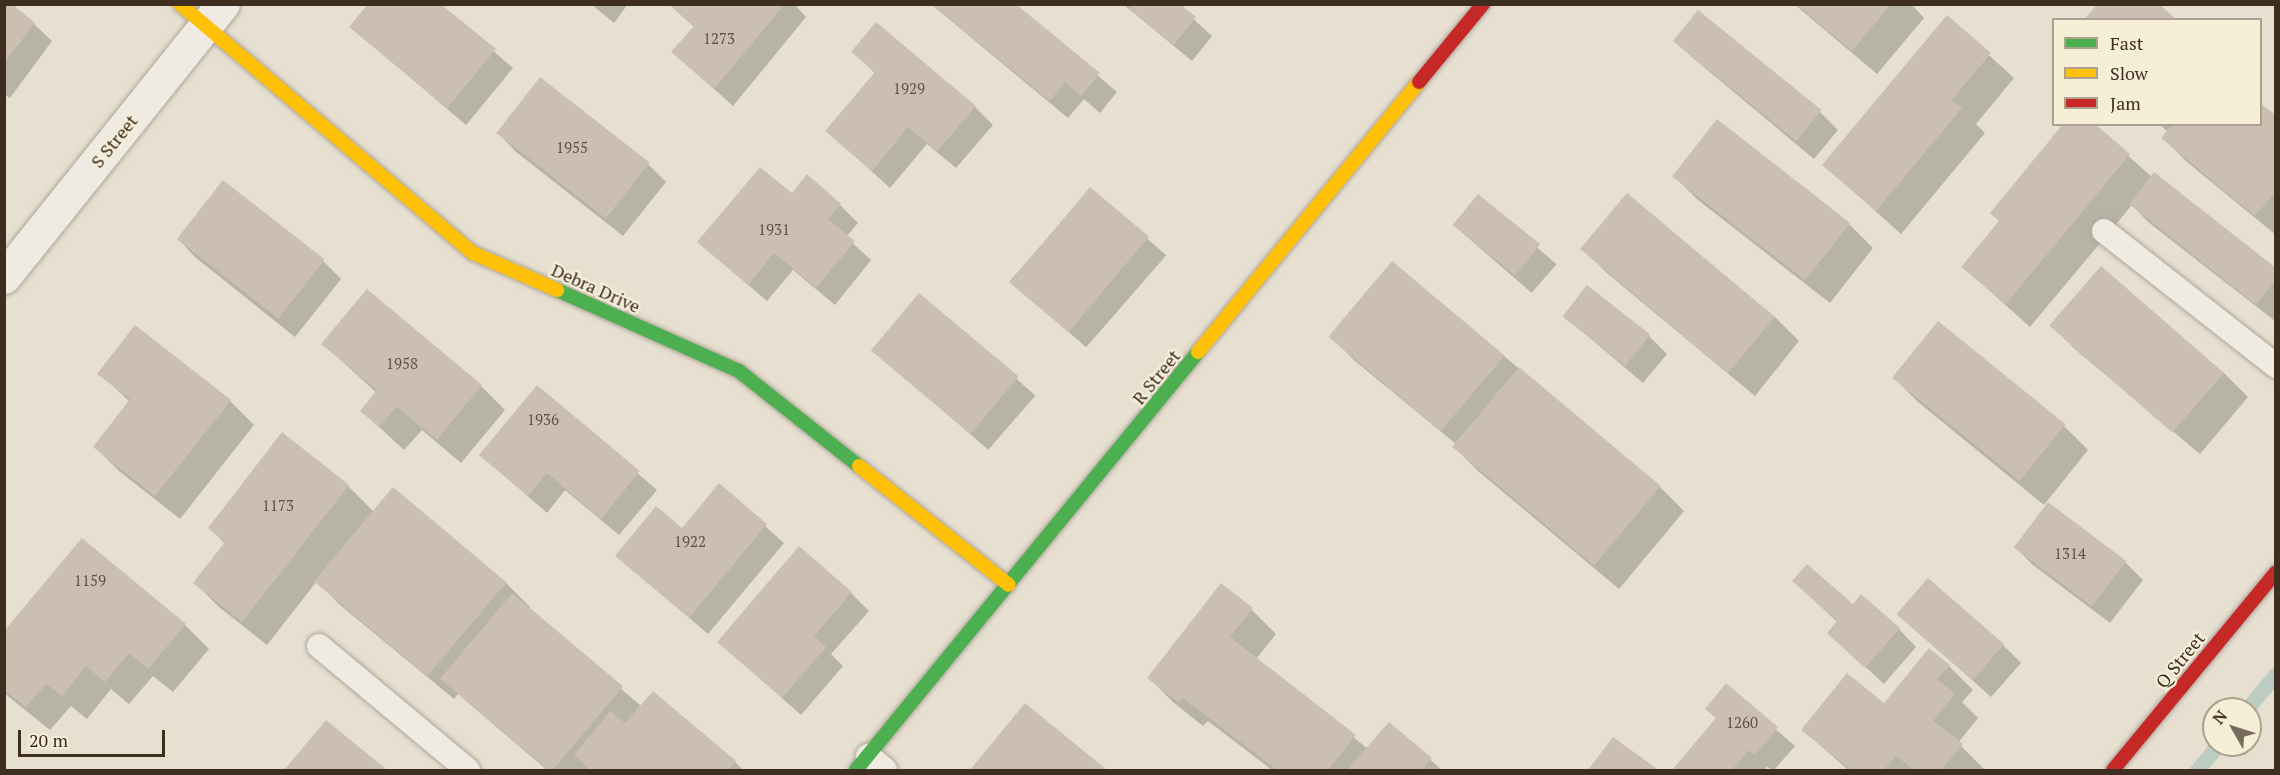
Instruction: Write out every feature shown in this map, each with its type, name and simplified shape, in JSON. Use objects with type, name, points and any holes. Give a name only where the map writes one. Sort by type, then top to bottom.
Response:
[{"type":"street","name":"Debra Drive","points":[[180,4],[215,15],[474,253],[739,370],[1009,585]]},
{"type":"street","name":"R Street","points":[[870,766],[1009,585],[1483,4]]},
{"type":"street","name":"S Street","points":[[4,277],[215,15]]},
{"type":"street","name":"Q Street","points":[[2113,771],[2276,572]]},
{"type":"lane","points":[[2104,231],[2276,366]]},
{"type":"lane","points":[[319,646],[468,771]]},
{"type":"building","points":[[4,4],[12,4],[35,23],[4,63]]},
{"type":"building","points":[[668,4],[785,4],[714,89],[671,52],[694,26]]},
{"type":"building","points":[[1128,4],[1180,4],[1196,17],[1174,45],[1129,9]]},
{"type":"building","points":[[1796,4],[1891,4],[1852,51]]},
{"type":"building","points":[[2097,4],[2159,4],[2175,18],[2086,18]]},
{"type":"building","points":[[367,5],[442,5],[496,49],[447,108],[349,27]]},
{"type":"building","points":[[933,5],[1017,5],[1100,73],[1081,96],[1065,82],[1050,101]]},
{"type":"building","points":[[1698,10],[1822,110],[1796,141],[1673,41]]},
{"type":"building","points":[[1947,15],[1991,53],[1952,100],[1962,108],[1876,211],[1822,165]]},
{"type":"building","points":[[876,22],[976,106],[937,151],[908,127],[872,171],[825,131],[875,72],[851,52]]},
{"type":"building","points":[[540,77],[650,163],[606,219],[496,133]]},
{"type":"building","points":[[2262,104],[2276,115],[2276,191],[2255,216],[2161,138],[2170,126],[2262,126]]},
{"type":"building","points":[[1717,119],[1850,223],[1805,281],[1672,177]]},
{"type":"building","points":[[2061,126],[2097,126],[2130,154],[2006,304],[1961,267],[1999,221],[1990,213]]},
{"type":"building","points":[[760,167],[792,193],[807,174],[841,204],[828,219],[855,241],[816,288],[774,253],[748,285],[697,242]]},
{"type":"building","points":[[2154,172],[2276,268],[2276,280],[2256,305],[2129,204]]},
{"type":"building","points":[[223,180],[325,259],[278,319],[177,239]]},
{"type":"building","points":[[1090,187],[1149,236],[1069,332],[1010,283]]},
{"type":"building","points":[[1627,193],[1775,317],[1728,373],[1580,249]]},
{"type":"building","points":[[1478,194],[1540,244],[1515,275],[1453,225]]},
{"type":"building","points":[[1392,261],[1505,355],[1441,431],[1328,337]]},
{"type":"building","points":[[2101,266],[2224,373],[2172,433],[2049,326]]},
{"type":"building","points":[[1587,285],[1650,334],[1625,366],[1562,317]]},
{"type":"building","points":[[367,289],[482,385],[437,440],[397,407],[379,427],[360,411],[377,390],[321,344]]},
{"type":"building","points":[[919,293],[1019,377],[970,434],[871,350]]},
{"type":"building","points":[[1938,321],[2065,424],[2020,481],[1892,378]]},
{"type":"building","points":[[135,325],[231,400],[155,496],[93,447],[130,399],[97,374]]},
{"type":"building","points":[[1519,367],[1661,486],[1594,566],[1452,447]]},
{"type":"building","points":[[537,385],[640,471],[601,519],[547,473],[528,496],[479,455]]},
{"type":"building","points":[[282,432],[349,485],[242,622],[193,583],[225,542],[208,528]]},
{"type":"building","points":[[719,483],[767,524],[689,618],[615,556],[656,506],[682,528]]},
{"type":"building","points":[[393,487],[506,582],[427,676],[314,581]]},
{"type":"building","points":[[2048,502],[2126,561],[2092,607],[2014,548]]},
{"type":"building","points":[[82,538],[186,624],[148,669],[129,653],[105,682],[86,666],[62,696],[46,684],[26,707],[4,690],[4,631]]},
{"type":"building","points":[[799,546],[852,592],[814,636],[826,647],[782,698],[717,642]]},
{"type":"building","points":[[1807,564],[1853,604],[1861,594],[1900,628],[1865,668],[1827,633],[1837,621],[1792,581]]},
{"type":"building","points":[[1928,578],[2004,644],[1973,680],[1897,614]]},
{"type":"building","points":[[1221,583],[1253,608],[1230,637],[1356,735],[1328,770],[1277,770],[1183,698],[1179,703],[1147,678]]},
{"type":"building","points":[[512,593],[623,686],[553,770],[549,770],[440,679]]},
{"type":"building","points":[[1929,648],[1950,665],[1937,679],[1955,693],[1933,721],[1963,744],[1941,770],[1914,770],[1896,756],[1884,770],[1851,770],[1801,730],[1847,673],[1884,703]]},
{"type":"building","points":[[1726,683],[1778,727],[1755,755],[1749,750],[1732,770],[1672,770],[1716,718],[1705,709]]},
{"type":"building","points":[[653,691],[736,761],[728,770],[586,770],[588,768],[574,755],[610,711],[625,723]]},
{"type":"building","points":[[1025,703],[1107,770],[970,770]]},
{"type":"building","points":[[326,720],[387,770],[284,770]]},
{"type":"building","points":[[1389,722],[1432,758],[1421,770],[1347,770]]},
{"type":"building","points":[[1613,737],[1656,768],[1654,770],[1588,770]]},
{"type":"waterway","points":[[2257,697],[2276,674]]},
{"type":"waterway","points":[[2197,770],[2208,757]]},
{"type":"traffic: fast","points":[[557,290],[739,371],[859,466]]},
{"type":"traffic: fast","points":[[856,770],[1198,352]]},
{"type":"traffic: slow","points":[[180,4],[473,253],[557,290]]},
{"type":"traffic: slow","points":[[1198,352],[1419,82]]},
{"type":"traffic: slow","points":[[859,466],[1009,585]]},
{"type":"traffic: jam","points":[[1419,82],[1483,4]]},
{"type":"traffic: jam","points":[[2113,770],[2276,572]]}]
